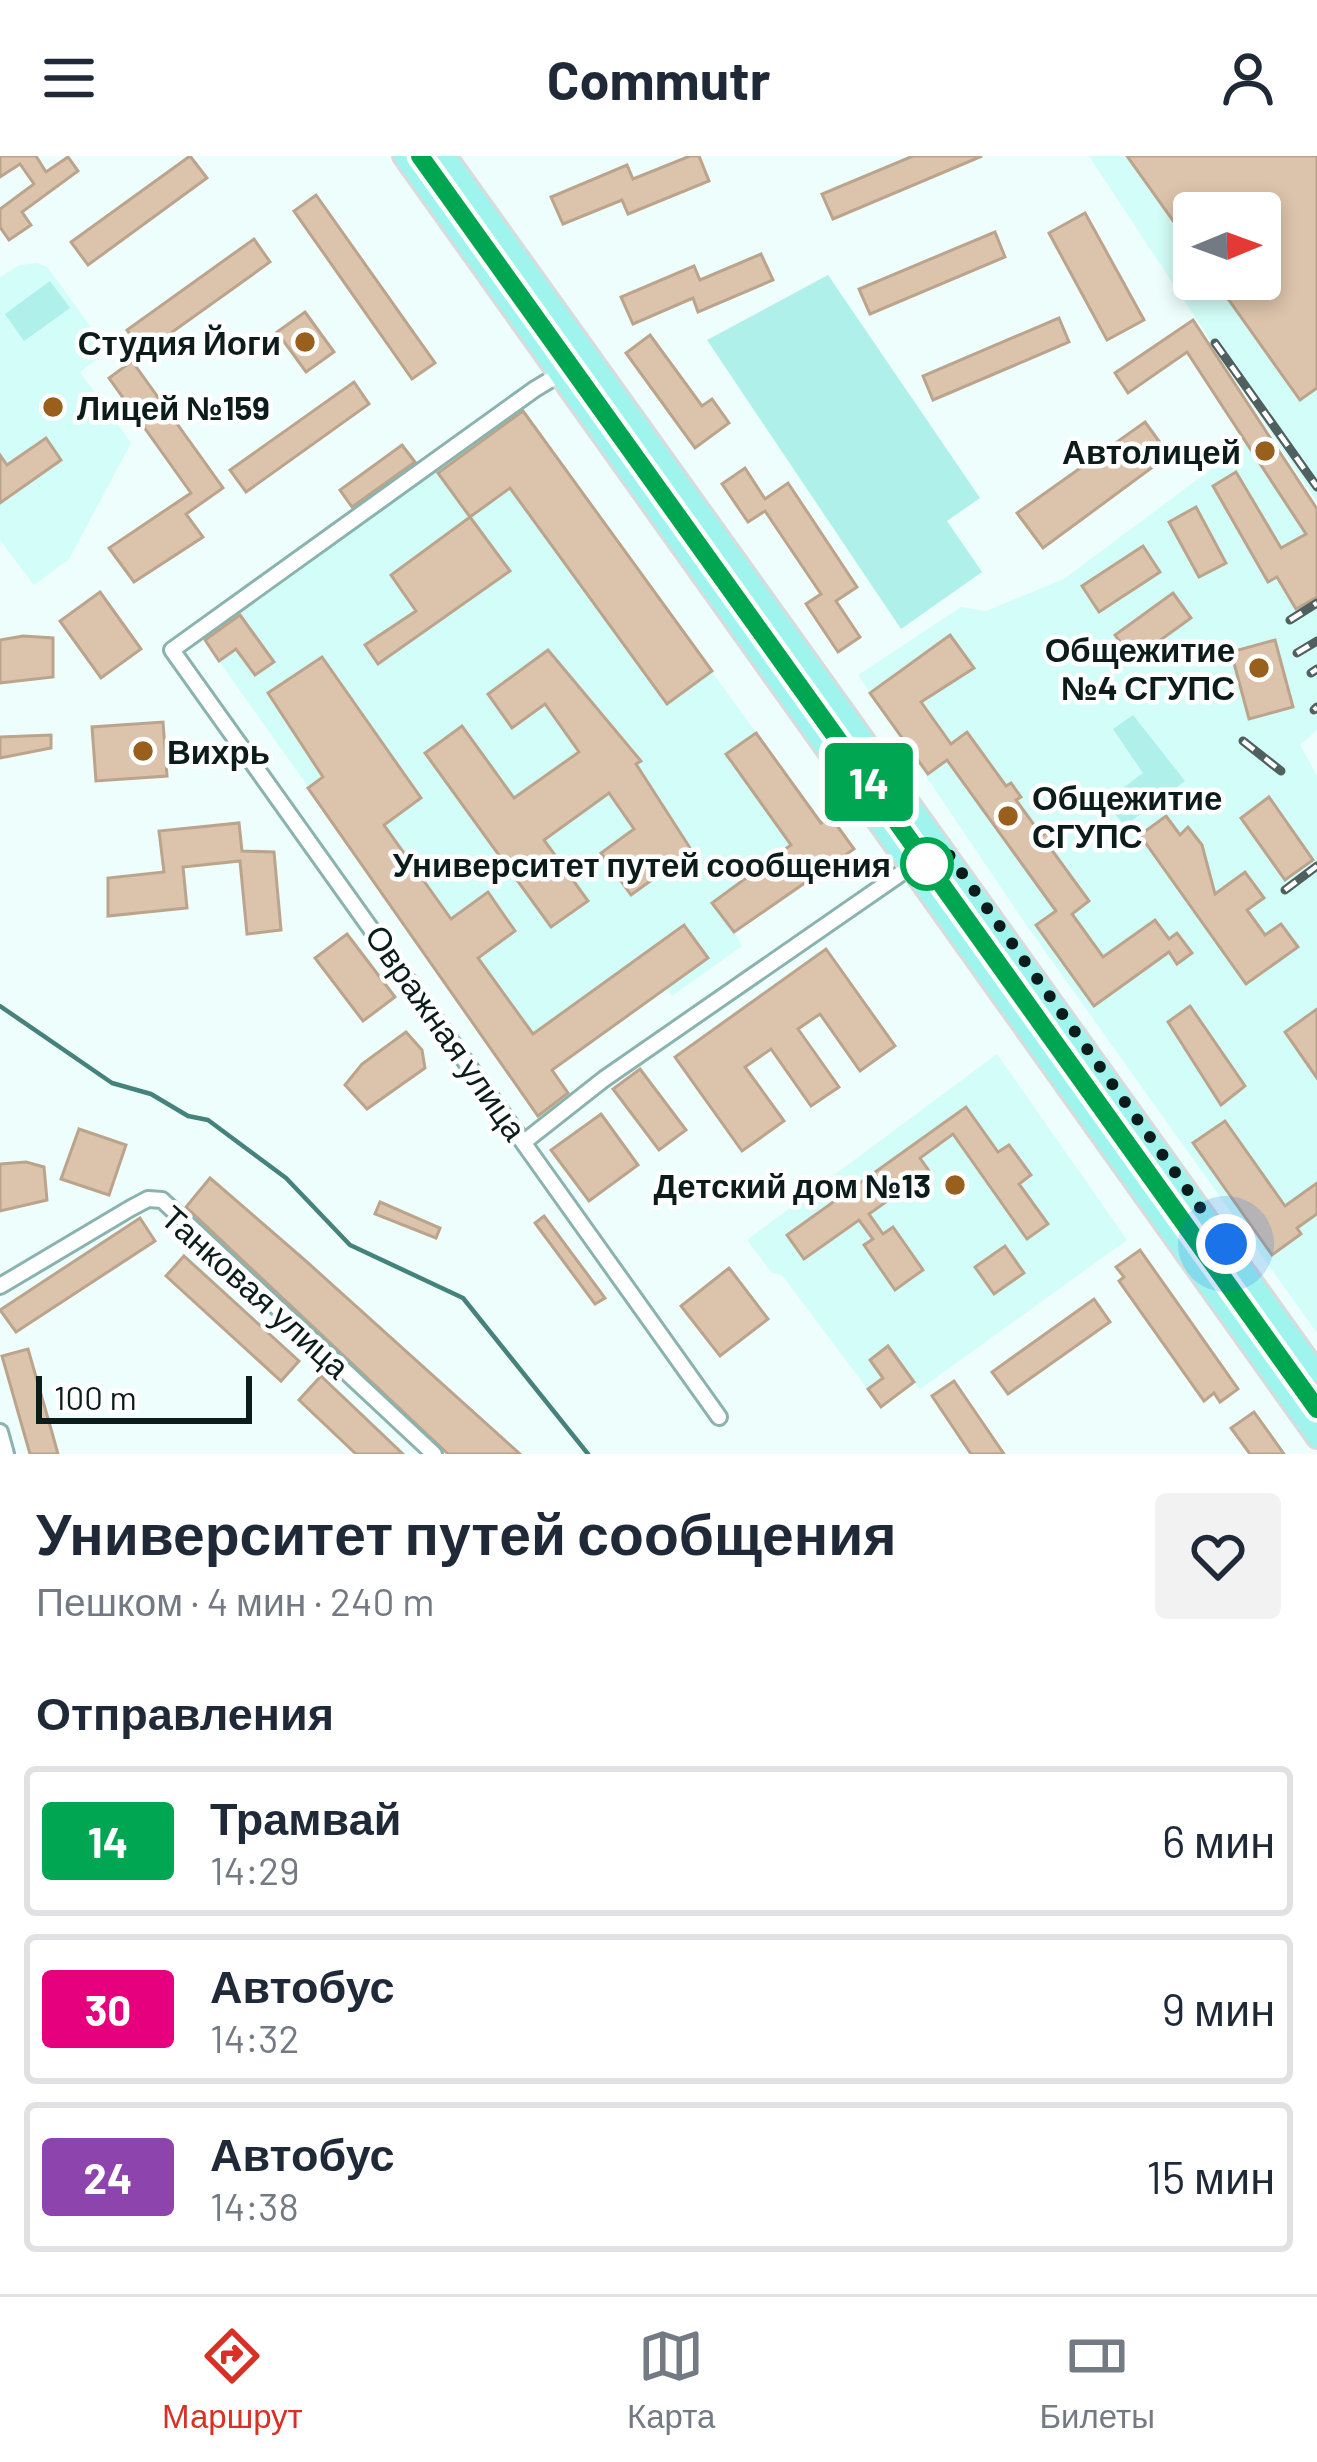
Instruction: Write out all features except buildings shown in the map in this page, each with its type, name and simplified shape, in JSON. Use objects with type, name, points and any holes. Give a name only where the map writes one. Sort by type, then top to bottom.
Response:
[{"type":"main road","points":[[403,156],[1317,1438]]},
{"type":"main road","points":[[446,156],[1317,1372]]},
{"type":"street","points":[[560,374],[590,356]]},
{"type":"street","name":"Овражная улица","points":[[560,374],[172,650],[719,1417]]},
{"type":"street","points":[[524,1142],[604,1079],[942,845]]},
{"type":"street","name":"Танковая улица","points":[[0,1286],[131,1208],[148,1199],[162,1200],[434,1454]]},
{"type":"street","points":[[0,1432],[6,1454]]},
{"type":"shaded area","points":[[1089,156],[1317,156],[1317,502],[1184,300],[1281,300],[1281,192],[1173,192],[1173,283]]},
{"type":"shaded area","name":"Лицей №159","points":[[38,263],[48,268],[108,351],[80,372],[131,443],[69,559],[34,585],[0,540],[0,277],[20,265]]},
{"type":"shaded area","points":[[828,275],[980,498],[947,521],[982,572],[901,629],[707,340]]},
{"type":"shaded area","points":[[50,281],[70,308],[24,341],[5,314]]},
{"type":"shaded area","points":[[521,409],[821,822],[830,816],[854,849],[734,932],[742,946],[672,996],[666,988],[552,1070],[492,1046],[204,640]]},
{"type":"shaded area","points":[[1245,444],[1298,522],[1317,509],[1317,730],[1300,745],[1317,776],[1317,1333],[1027,926],[858,675],[961,607],[986,611],[1064,579]]},
{"type":"shaded area","points":[[1133,715],[1185,781],[1130,822],[1122,822],[1104,802],[1143,773],[1113,729]]},
{"type":"shaded area","name":"Детский дом №13","points":[[997,1054],[1127,1240],[920,1389],[914,1382],[881,1407],[782,1275],[772,1273],[747,1240]]},
{"type":"waterway","points":[[0,1006],[112,1083],[151,1094],[188,1116],[208,1120],[286,1178],[350,1245],[463,1298],[588,1454]]},
{"type":"tram line","points":[[420,156],[1317,1409]]},
{"type":"tram line","name":"14","points":[[420,156],[1317,1409]]},
{"type":"railway","points":[[1215,343],[1317,487]]},
{"type":"railway","points":[[1290,620],[1317,603]]},
{"type":"railway","points":[[1297,653],[1317,641]]},
{"type":"railway","points":[[1311,673],[1317,669]]},
{"type":"railway","points":[[1314,710],[1317,707]]},
{"type":"railway","points":[[1243,741],[1281,771]]},
{"type":"railway","points":[[1285,890],[1317,866]]},
{"type":"place","name":"Студия Йоги","points":[[305,342]]},
{"type":"place","name":"Лицей №159","points":[[53,407]]},
{"type":"place","name":"Автолицей","points":[[1265,451]]},
{"type":"place","name":"Общежитие №4 СГУПС","points":[[1259,668]]},
{"type":"place","name":"Вихрь","points":[[143,751]]},
{"type":"place","name":"Общежитие СГУПС","points":[[1008,816]]},
{"type":"place","name":"Университет путей сообщения","points":[[927,864]]},
{"type":"place","name":"Детский дом №13","points":[[955,1185]]},
{"type":"route","points":[[927,864],[923,858],[942,845],[1226,1244]]}]
